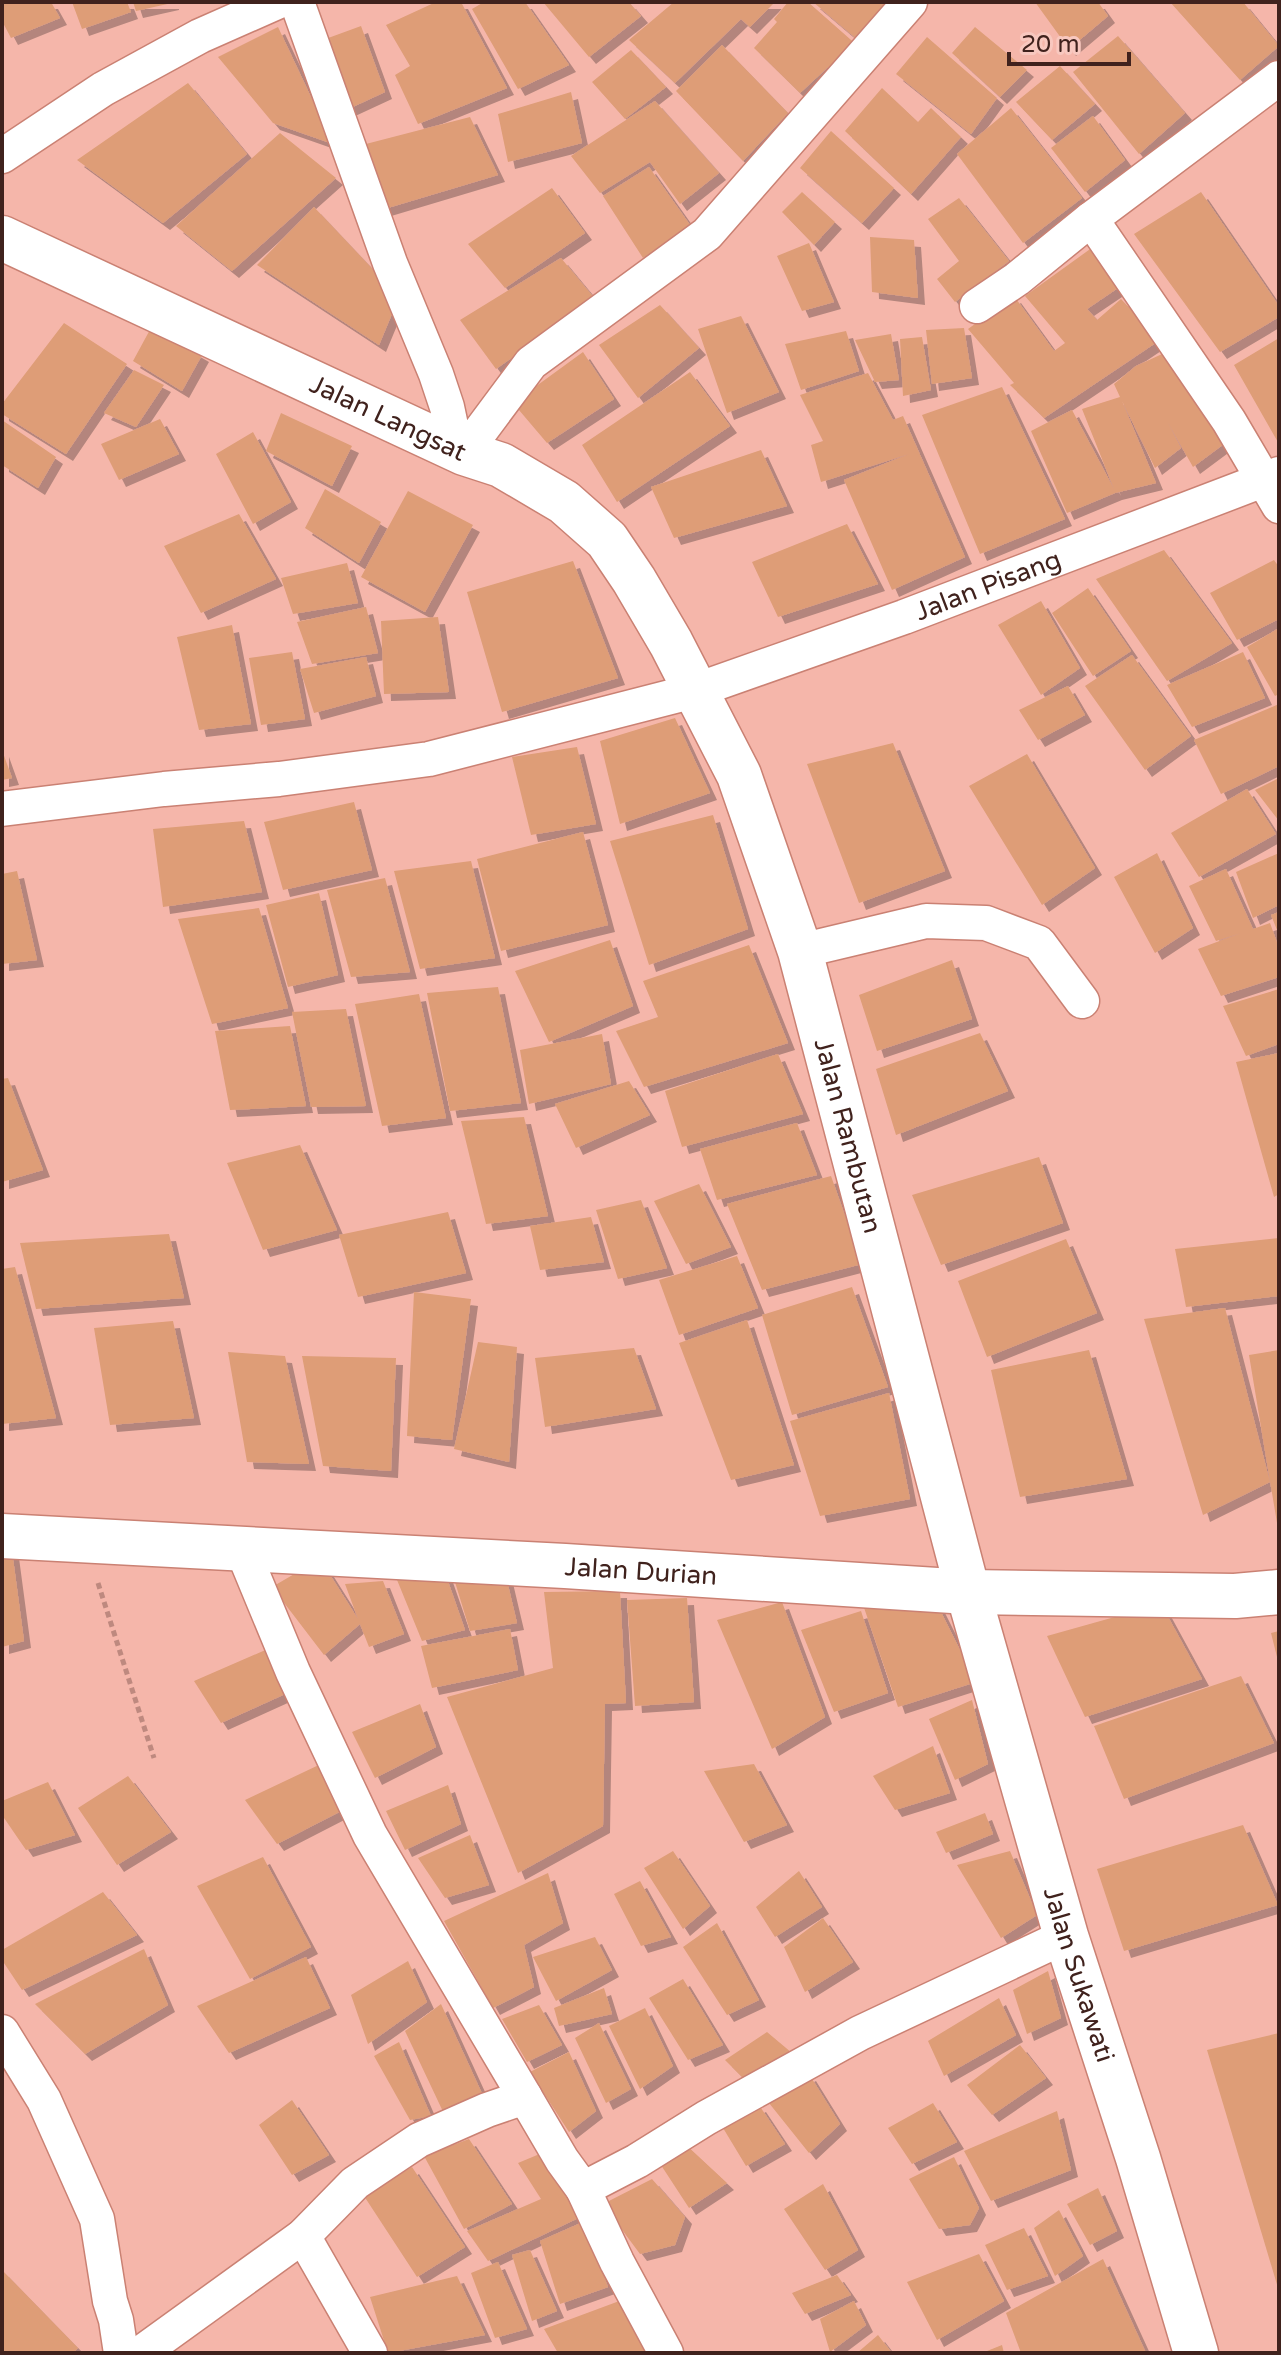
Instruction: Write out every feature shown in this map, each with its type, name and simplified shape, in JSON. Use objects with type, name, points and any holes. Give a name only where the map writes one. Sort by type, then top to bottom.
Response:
[{"type":"street","points":[[2,156],[103,89],[200,36],[277,2]]},
{"type":"street","points":[[297,2],[390,263],[436,374],[454,440],[464,453],[531,363],[707,234],[910,2]]},
{"type":"street","points":[[977,306],[1017,279],[1091,219],[1279,78]]},
{"type":"street","points":[[1091,219],[1274,487]]},
{"type":"street","name":"Jalan Langsat","points":[[6,245],[464,453],[501,465],[564,502],[607,540],[671,643],[694,691]]},
{"type":"street","name":"Jalan Pisang","points":[[2,809],[164,789],[279,779],[429,759],[694,691],[1274,487]]},
{"type":"street","name":"Jalan Rambutan","points":[[694,691],[739,775],[800,951],[968,1592]]},
{"type":"street","points":[[800,951],[926,921],[986,923],[1039,943],[1082,1001]]},
{"type":"street","name":"Jalan Durian","points":[[2,1536],[565,1566],[968,1592],[1235,1596],[1279,1592]]},
{"type":"street","points":[[242,1549],[293,1672],[370,1835],[562,2160],[583,2189],[617,2262],[666,2353]]},
{"type":"street","name":"Jalan Sukawati","points":[[968,1592],[1066,1936],[1138,2158],[1196,2353]]},
{"type":"street","points":[[583,2189],[860,2033],[1066,1936]]},
{"type":"street","points":[[2,2032],[44,2100],[97,2219],[121,2353]]},
{"type":"street","points":[[141,2353],[303,2236],[355,2183],[419,2140],[525,2097]]},
{"type":"street","points":[[303,2236],[370,2353]]},
{"type":"path","points":[[84,1540],[154,1758]]},
{"type":"building","points":[[2,2],[51,2],[60,18],[11,38],[2,21]]},
{"type":"building","points":[[72,2],[127,2],[131,12],[82,29]]},
{"type":"building","points":[[133,2],[172,2],[172,3],[136,11]]},
{"type":"building","points":[[436,2],[461,2],[507,88],[418,124],[395,75],[410,66],[386,25]]},
{"type":"building","points":[[484,2],[525,2],[569,65],[518,89],[472,9]]},
{"type":"building","points":[[543,2],[629,2],[641,16],[589,57]]},
{"type":"building","points":[[674,2],[775,2],[750,27],[741,19],[675,83],[629,40]]},
{"type":"building","points":[[788,2],[808,2],[859,47],[835,74],[828,67],[800,93],[754,48],[777,22],[774,19]]},
{"type":"building","points":[[813,2],[892,2],[858,40]]},
{"type":"building","points":[[1035,2],[1098,2],[1108,16],[1069,49]]},
{"type":"building","points":[[1170,2],[1243,2],[1279,46],[1240,80]]},
{"type":"building","points":[[361,26],[385,92],[344,111],[320,41]]},
{"type":"building","points":[[278,27],[333,144],[273,123],[218,57]]},
{"type":"building","points":[[975,27],[1027,70],[1000,97],[952,53]]},
{"type":"building","points":[[1118,36],[1185,113],[1139,154],[1073,72]]},
{"type":"building","points":[[927,37],[997,98],[971,134],[896,74]]},
{"type":"building","points":[[722,45],[788,113],[743,161],[676,91]]},
{"type":"building","points":[[631,50],[666,87],[625,119],[592,82]]},
{"type":"building","points":[[1060,66],[1095,104],[1052,140],[1016,102]]},
{"type":"building","points":[[188,83],[247,154],[163,223],[77,160]]},
{"type":"building","points":[[882,88],[918,122],[931,108],[961,137],[911,194],[845,131]]},
{"type":"building","points":[[571,92],[582,143],[508,162],[498,114]]},
{"type":"building","points":[[655,101],[719,173],[680,204],[650,162],[600,193],[571,156]]},
{"type":"building","points":[[1011,108],[1082,198],[1023,243],[957,154]]},
{"type":"building","points":[[1093,116],[1125,160],[1085,192],[1051,148]]},
{"type":"building","points":[[470,117],[498,175],[381,210],[362,145]]},
{"type":"building","points":[[831,131],[894,188],[862,223],[800,168]]},
{"type":"building","points":[[280,133],[336,178],[232,271],[176,226]]},
{"type":"building","points":[[649,167],[690,225],[643,258],[603,196]]},
{"type":"building","points":[[552,188],[585,233],[505,288],[468,244]]},
{"type":"building","points":[[802,192],[835,222],[814,245],[782,212]]},
{"type":"building","points":[[1201,192],[1279,306],[1279,317],[1220,352],[1134,234]]},
{"type":"building","points":[[959,198],[1009,261],[955,302],[937,279],[959,261],[928,219]]},
{"type":"building","points":[[314,207],[399,297],[379,345],[257,265]]},
{"type":"building","points":[[870,237],[914,240],[918,298],[872,292]]},
{"type":"building","points":[[809,243],[834,302],[802,311],[777,256]]},
{"type":"building","points":[[1093,247],[1118,288],[1087,309],[1097,320],[1121,299],[1160,340],[1044,418],[1010,385],[1014,383],[968,329],[1014,296],[1054,351],[1065,343],[1025,296]]},
{"type":"building","points":[[561,258],[595,299],[496,369],[460,320]]},
{"type":"building","points":[[660,305],[699,348],[638,398],[599,345]]},
{"type":"building","points":[[741,316],[779,392],[727,413],[698,329]]},
{"type":"building","points":[[64,323],[127,364],[66,454],[2,414],[2,404]]},
{"type":"building","points":[[152,326],[202,355],[182,391],[133,361]]},
{"type":"building","points":[[964,328],[972,378],[932,384],[926,330]]},
{"type":"building","points":[[846,331],[859,371],[801,390],[785,344]]},
{"type":"building","points":[[891,334],[899,380],[875,382],[855,340]]},
{"type":"building","points":[[922,337],[931,390],[903,396],[900,339]]},
{"type":"building","points":[[1279,338],[1279,444],[1234,365]]},
{"type":"building","points":[[1173,349],[1232,438],[1193,467],[1167,421],[1181,448],[1155,468],[1122,401],[1156,483],[1115,493],[1067,513],[1031,431],[1072,410],[1114,489],[1082,409],[1120,397],[1114,384],[1136,366]]},
{"type":"building","points":[[583,352],[614,399],[547,443],[513,403]]},
{"type":"building","points":[[134,370],[164,385],[136,427],[104,413]]},
{"type":"building","points":[[690,372],[730,426],[617,502],[582,445]]},
{"type":"building","points":[[868,373],[893,420],[903,416],[965,557],[892,590],[844,480],[909,454],[821,482],[811,445],[823,441],[800,395]]},
{"type":"building","points":[[1002,387],[1065,519],[980,554],[922,415]]},
{"type":"building","points":[[281,413],[352,446],[332,486],[266,451]]},
{"type":"building","points":[[160,419],[179,454],[119,480],[101,444]]},
{"type":"building","points":[[2,420],[56,457],[38,488],[2,465]]},
{"type":"building","points":[[253,432],[291,502],[253,524],[216,454]]},
{"type":"building","points":[[761,450],[787,506],[674,538],[651,487]]},
{"type":"building","points":[[325,489],[381,522],[359,563],[305,528]]},
{"type":"building","points":[[408,491],[473,525],[425,612],[361,577]]},
{"type":"building","points":[[239,514],[276,579],[201,613],[164,546]]},
{"type":"building","points":[[847,524],[878,584],[778,617],[752,562]]},
{"type":"building","points":[[1164,550],[1232,643],[1167,681],[1096,579]]},
{"type":"building","points":[[1274,560],[1279,567],[1279,619],[1237,640],[1210,593]]},
{"type":"building","points":[[573,561],[618,678],[502,712],[467,592]]},
{"type":"building","points":[[347,563],[358,603],[293,614],[281,578]]},
{"type":"building","points":[[1088,588],[1131,651],[1093,676],[1052,613]]},
{"type":"building","points":[[1041,601],[1080,668],[1041,695],[998,625]]},
{"type":"building","points":[[366,607],[378,653],[312,664],[297,622]]},
{"type":"building","points":[[438,617],[449,692],[384,694],[381,621]]},
{"type":"building","points":[[232,625],[251,724],[199,730],[177,637]]},
{"type":"building","points":[[1279,628],[1279,694],[1275,696],[1247,647]]},
{"type":"building","points":[[292,652],[305,719],[261,725],[249,658]]},
{"type":"building","points":[[1243,652],[1265,698],[1192,727],[1167,685]]},
{"type":"building","points":[[1132,655],[1191,736],[1145,770],[1085,686]]},
{"type":"building","points":[[366,657],[376,696],[314,713],[300,669]]},
{"type":"building","points":[[1068,686],[1085,715],[1038,740],[1019,710]]},
{"type":"building","points":[[1279,704],[1279,766],[1221,794],[1194,740]]},
{"type":"building","points":[[675,718],[710,793],[620,824],[600,741]]},
{"type":"building","points":[[893,743],[945,871],[859,903],[807,764]]},
{"type":"building","points":[[577,747],[596,824],[531,835],[512,757]]},
{"type":"building","points":[[2,750],[12,778],[2,780]]},
{"type":"building","points":[[1027,754],[1095,868],[1042,905],[969,786]]},
{"type":"building","points":[[1279,778],[1279,821],[1255,790]]},
{"type":"building","points":[[1247,789],[1276,834],[1199,877],[1171,833]]},
{"type":"building","points":[[354,802],[372,870],[283,890],[264,822]]},
{"type":"building","points":[[713,815],[748,929],[649,965],[610,841]]},
{"type":"building","points":[[244,821],[262,892],[163,907],[153,829]]},
{"type":"building","points":[[583,832],[608,925],[501,951],[477,859]]},
{"type":"building","points":[[1157,853],[1193,928],[1155,953],[1114,877]]},
{"type":"building","points":[[1279,853],[1279,905],[1253,918],[1236,872]]},
{"type":"building","points":[[471,861],[495,958],[420,969],[394,871]]},
{"type":"building","points":[[1226,869],[1253,929],[1270,923],[1279,948],[1279,977],[1221,996],[1198,949],[1241,933],[1216,941],[1189,886]]},
{"type":"building","points":[[17,871],[37,960],[2,964],[2,874]]},
{"type":"building","points":[[385,878],[410,972],[351,977],[327,890]]},
{"type":"building","points":[[319,893],[338,975],[288,987],[266,905]]},
{"type":"building","points":[[259,908],[288,1008],[212,1024],[178,919]]},
{"type":"building","points":[[1279,912],[1279,935],[1271,915]]},
{"type":"building","points":[[610,940],[633,1006],[549,1042],[515,971]]},
{"type":"building","points":[[749,945],[788,1043],[644,1087],[616,1031],[658,1017],[643,981]]},
{"type":"building","points":[[952,960],[972,1019],[877,1051],[859,995]]},
{"type":"building","points":[[498,987],[521,1103],[450,1111],[427,993]]},
{"type":"building","points":[[1279,989],[1279,1044],[1246,1056],[1223,1006]]},
{"type":"building","points":[[419,994],[446,1118],[382,1126],[355,1004]]},
{"type":"building","points":[[346,1009],[366,1106],[311,1107],[292,1012]]},
{"type":"building","points":[[290,1026],[306,1106],[230,1110],[215,1031]]},
{"type":"building","points":[[980,1033],[1008,1091],[896,1135],[876,1069]]},
{"type":"building","points":[[602,1034],[611,1084],[529,1104],[520,1050]]},
{"type":"building","points":[[1279,1053],[1279,1194],[1274,1197],[1236,1062]]},
{"type":"building","points":[[778,1054],[803,1114],[682,1147],[665,1091]]},
{"type":"building","points":[[8,1078],[43,1170],[2,1182],[2,1079]]},
{"type":"building","points":[[629,1081],[650,1115],[576,1148],[555,1104]]},
{"type":"building","points":[[524,1117],[548,1216],[486,1224],[461,1121]]},
{"type":"building","points":[[797,1123],[817,1175],[717,1200],[700,1149]]},
{"type":"building","points":[[300,1145],[337,1230],[263,1250],[227,1163]]},
{"type":"building","points":[[1039,1157],[1063,1223],[941,1265],[912,1195]]},
{"type":"building","points":[[831,1176],[862,1264],[762,1290],[727,1204]]},
{"type":"building","points":[[699,1184],[731,1247],[686,1264],[654,1201]]},
{"type":"building","points":[[641,1200],[667,1268],[618,1279],[596,1210]]},
{"type":"building","points":[[448,1212],[466,1273],[358,1297],[339,1235]]},
{"type":"building","points":[[591,1217],[604,1262],[540,1270],[530,1226]]},
{"type":"building","points":[[169,1234],[184,1298],[36,1309],[20,1243]]},
{"type":"building","points":[[1279,1238],[1279,1296],[1186,1307],[1175,1249]]},
{"type":"building","points":[[1066,1239],[1097,1313],[987,1357],[958,1281]]},
{"type":"building","points":[[737,1256],[758,1308],[679,1335],[659,1280]]},
{"type":"building","points":[[15,1267],[56,1418],[2,1424],[2,1269]]},
{"type":"building","points":[[852,1287],[888,1387],[792,1415],[762,1315]]},
{"type":"building","points":[[414,1292],[471,1299],[452,1440],[407,1436]]},
{"type":"building","points":[[1225,1308],[1270,1482],[1203,1515],[1144,1319]]},
{"type":"building","points":[[747,1320],[794,1465],[731,1480],[679,1343]]},
{"type":"building","points":[[173,1321],[194,1418],[110,1425],[94,1328]]},
{"type":"building","points":[[478,1342],[517,1347],[509,1462],[454,1449]]},
{"type":"building","points":[[634,1348],[656,1409],[545,1427],[535,1358]]},
{"type":"building","points":[[1089,1350],[1127,1479],[1020,1497],[991,1370]]},
{"type":"building","points":[[1279,1350],[1279,1522],[1277,1523],[1249,1355]]},
{"type":"building","points":[[228,1352],[285,1356],[309,1464],[247,1462]]},
{"type":"building","points":[[302,1356],[396,1358],[391,1471],[323,1466]]},
{"type":"building","points":[[889,1393],[910,1499],[820,1516],[790,1421]]},
{"type":"building","points":[[2,1550],[12,1551],[24,1641],[2,1647]]},
{"type":"building","points":[[320,1559],[358,1619],[345,1584],[383,1581],[404,1634],[369,1647],[360,1624],[324,1655],[272,1587]]},
{"type":"building","points":[[443,1567],[465,1630],[422,1641],[395,1575]]},
{"type":"building","points":[[504,1568],[517,1623],[470,1631],[451,1569]]},
{"type":"building","points":[[620,1591],[626,1703],[605,1704],[603,1826],[518,1873],[447,1697],[553,1668],[544,1592]]},
{"type":"building","points":[[860,1596],[933,1596],[976,1682],[898,1707]]},
{"type":"building","points":[[687,1598],[694,1702],[635,1706],[627,1600]]},
{"type":"building","points":[[782,1602],[825,1717],[772,1749],[717,1620]]},
{"type":"building","points":[[1161,1604],[1202,1679],[1085,1717],[1047,1636]]},
{"type":"building","points":[[861,1611],[888,1693],[834,1712],[801,1630]]},
{"type":"building","points":[[510,1629],[518,1670],[432,1688],[421,1646]]},
{"type":"building","points":[[1279,1631],[1279,1660],[1278,1661],[1271,1633]]},
{"type":"building","points":[[270,1648],[294,1690],[221,1723],[194,1681]]},
{"type":"building","points":[[1241,1676],[1274,1743],[1124,1799],[1094,1726]]},
{"type":"building","points":[[972,1700],[988,1764],[955,1780],[929,1719]]},
{"type":"building","points":[[420,1704],[436,1747],[375,1778],[352,1732]]},
{"type":"building","points":[[933,1746],[950,1793],[895,1810],[873,1776]]},
{"type":"building","points":[[323,1763],[349,1807],[277,1844],[245,1800]]},
{"type":"building","points":[[754,1764],[787,1825],[744,1842],[704,1771]]},
{"type":"building","points":[[128,1776],[171,1832],[117,1865],[78,1808]]},
{"type":"building","points":[[48,1782],[75,1835],[26,1850],[2,1815],[2,1801]]},
{"type":"building","points":[[448,1785],[461,1824],[405,1850],[386,1811]]},
{"type":"building","points":[[985,1813],[993,1834],[946,1853],[936,1832]]},
{"type":"building","points":[[1243,1825],[1278,1905],[1124,1951],[1097,1869]]},
{"type":"building","points":[[470,1835],[489,1885],[445,1898],[418,1858]]},
{"type":"building","points":[[673,1851],[710,1906],[683,1929],[644,1868]]},
{"type":"building","points":[[1010,1851],[1037,1915],[1001,1938],[957,1865]]},
{"type":"building","points":[[263,1857],[311,1947],[250,1979],[197,1886]]},
{"type":"building","points":[[799,1871],[822,1907],[775,1937],[756,1907]]},
{"type":"building","points":[[548,1873],[563,1923],[524,1945],[534,1987],[493,2008],[444,1921]]},
{"type":"building","points":[[640,1881],[671,1937],[641,1946],[614,1894]]},
{"type":"building","points":[[103,1892],[137,1935],[22,1990],[2,1960],[2,1950]]},
{"type":"building","points":[[823,1918],[853,1962],[805,1992],[784,1947]]},
{"type":"building","points":[[717,1923],[759,2000],[727,2015],[683,1947]]},
{"type":"building","points":[[595,1937],[612,1970],[556,2001],[533,1957]]},
{"type":"building","points":[[144,1949],[168,2005],[85,2054],[35,2004]]},
{"type":"building","points":[[306,1957],[330,2008],[229,2053],[197,2006]]},
{"type":"building","points":[[408,1961],[427,2002],[368,2044],[351,1995]]},
{"type":"building","points":[[1048,1971],[1061,2018],[1027,2034],[1013,1990]]},
{"type":"building","points":[[683,1979],[723,2045],[688,2060],[649,1998]]},
{"type":"building","points":[[604,1988],[612,2014],[559,2026],[554,2008]]},
{"type":"building","points":[[999,1998],[1016,2035],[944,2076],[928,2041]]},
{"type":"building","points":[[441,2004],[484,2098],[446,2118],[405,2031]]},
{"type":"building","points":[[539,2005],[562,2045],[527,2062],[502,2019]]},
{"type":"building","points":[[645,2008],[673,2066],[640,2089],[609,2026]]},
{"type":"building","points":[[599,2023],[631,2089],[606,2103],[575,2038]]},
{"type":"building","points":[[767,2032],[792,2053],[750,2085],[725,2060]]},
{"type":"building","points":[[1279,2033],[1279,2288],[1278,2288],[1207,2050]]},
{"type":"building","points":[[399,2042],[431,2116],[410,2120],[374,2056]]},
{"type":"building","points":[[1020,2045],[1046,2078],[992,2115],[967,2085]]},
{"type":"building","points":[[569,2052],[596,2111],[569,2132],[530,2072]]},
{"type":"building","points":[[809,2074],[840,2124],[809,2153],[765,2098]]},
{"type":"building","points":[[292,2100],[329,2155],[292,2175],[259,2125]]},
{"type":"building","points":[[933,2103],[957,2142],[912,2164],[888,2128]]},
{"type":"building","points":[[759,2105],[785,2144],[746,2166],[720,2123]]},
{"type":"building","points":[[1057,2111],[1071,2170],[991,2201],[964,2151]]},
{"type":"building","points":[[469,2139],[512,2204],[464,2229],[424,2156]]},
{"type":"building","points":[[684,2143],[727,2183],[689,2208],[657,2159]]},
{"type":"building","points":[[554,2148],[589,2213],[488,2261],[467,2231],[541,2199],[518,2163]]},
{"type":"building","points":[[954,2157],[979,2208],[970,2225],[939,2229],[909,2179]]},
{"type":"building","points":[[412,2167],[465,2247],[417,2277],[364,2196]]},
{"type":"building","points":[[652,2179],[685,2217],[675,2245],[640,2254],[603,2204]]},
{"type":"building","points":[[823,2184],[858,2250],[825,2270],[784,2209]]},
{"type":"building","points":[[1098,2188],[1117,2231],[1090,2245],[1067,2204]]},
{"type":"building","points":[[1059,2210],[1083,2256],[1055,2276],[1034,2228]]},
{"type":"building","points":[[583,2222],[608,2287],[560,2304],[540,2241]]},
{"type":"building","points":[[1024,2228],[1048,2276],[1007,2290],[985,2245]]},
{"type":"building","points":[[530,2250],[557,2311],[532,2321],[512,2255]]},
{"type":"building","points":[[979,2254],[1004,2301],[937,2340],[907,2282]]},
{"type":"building","points":[[1103,2259],[1146,2353],[1021,2353],[1006,2313]]},
{"type":"building","points":[[498,2262],[527,2329],[495,2338],[471,2273]]},
{"type":"building","points":[[2,2270],[78,2348],[73,2353],[2,2353]]},
{"type":"building","points":[[837,2275],[851,2295],[805,2314],[792,2293]]},
{"type":"building","points":[[457,2276],[485,2335],[388,2353],[370,2297]]},
{"type":"building","points":[[622,2300],[647,2351],[558,2353],[544,2329]]},
{"type":"building","points":[[854,2301],[866,2325],[830,2352],[820,2319]]},
{"type":"building","points":[[878,2335],[892,2353],[857,2353]]},
{"type":"building","points":[[1002,2345],[1004,2353],[982,2353]]}]
